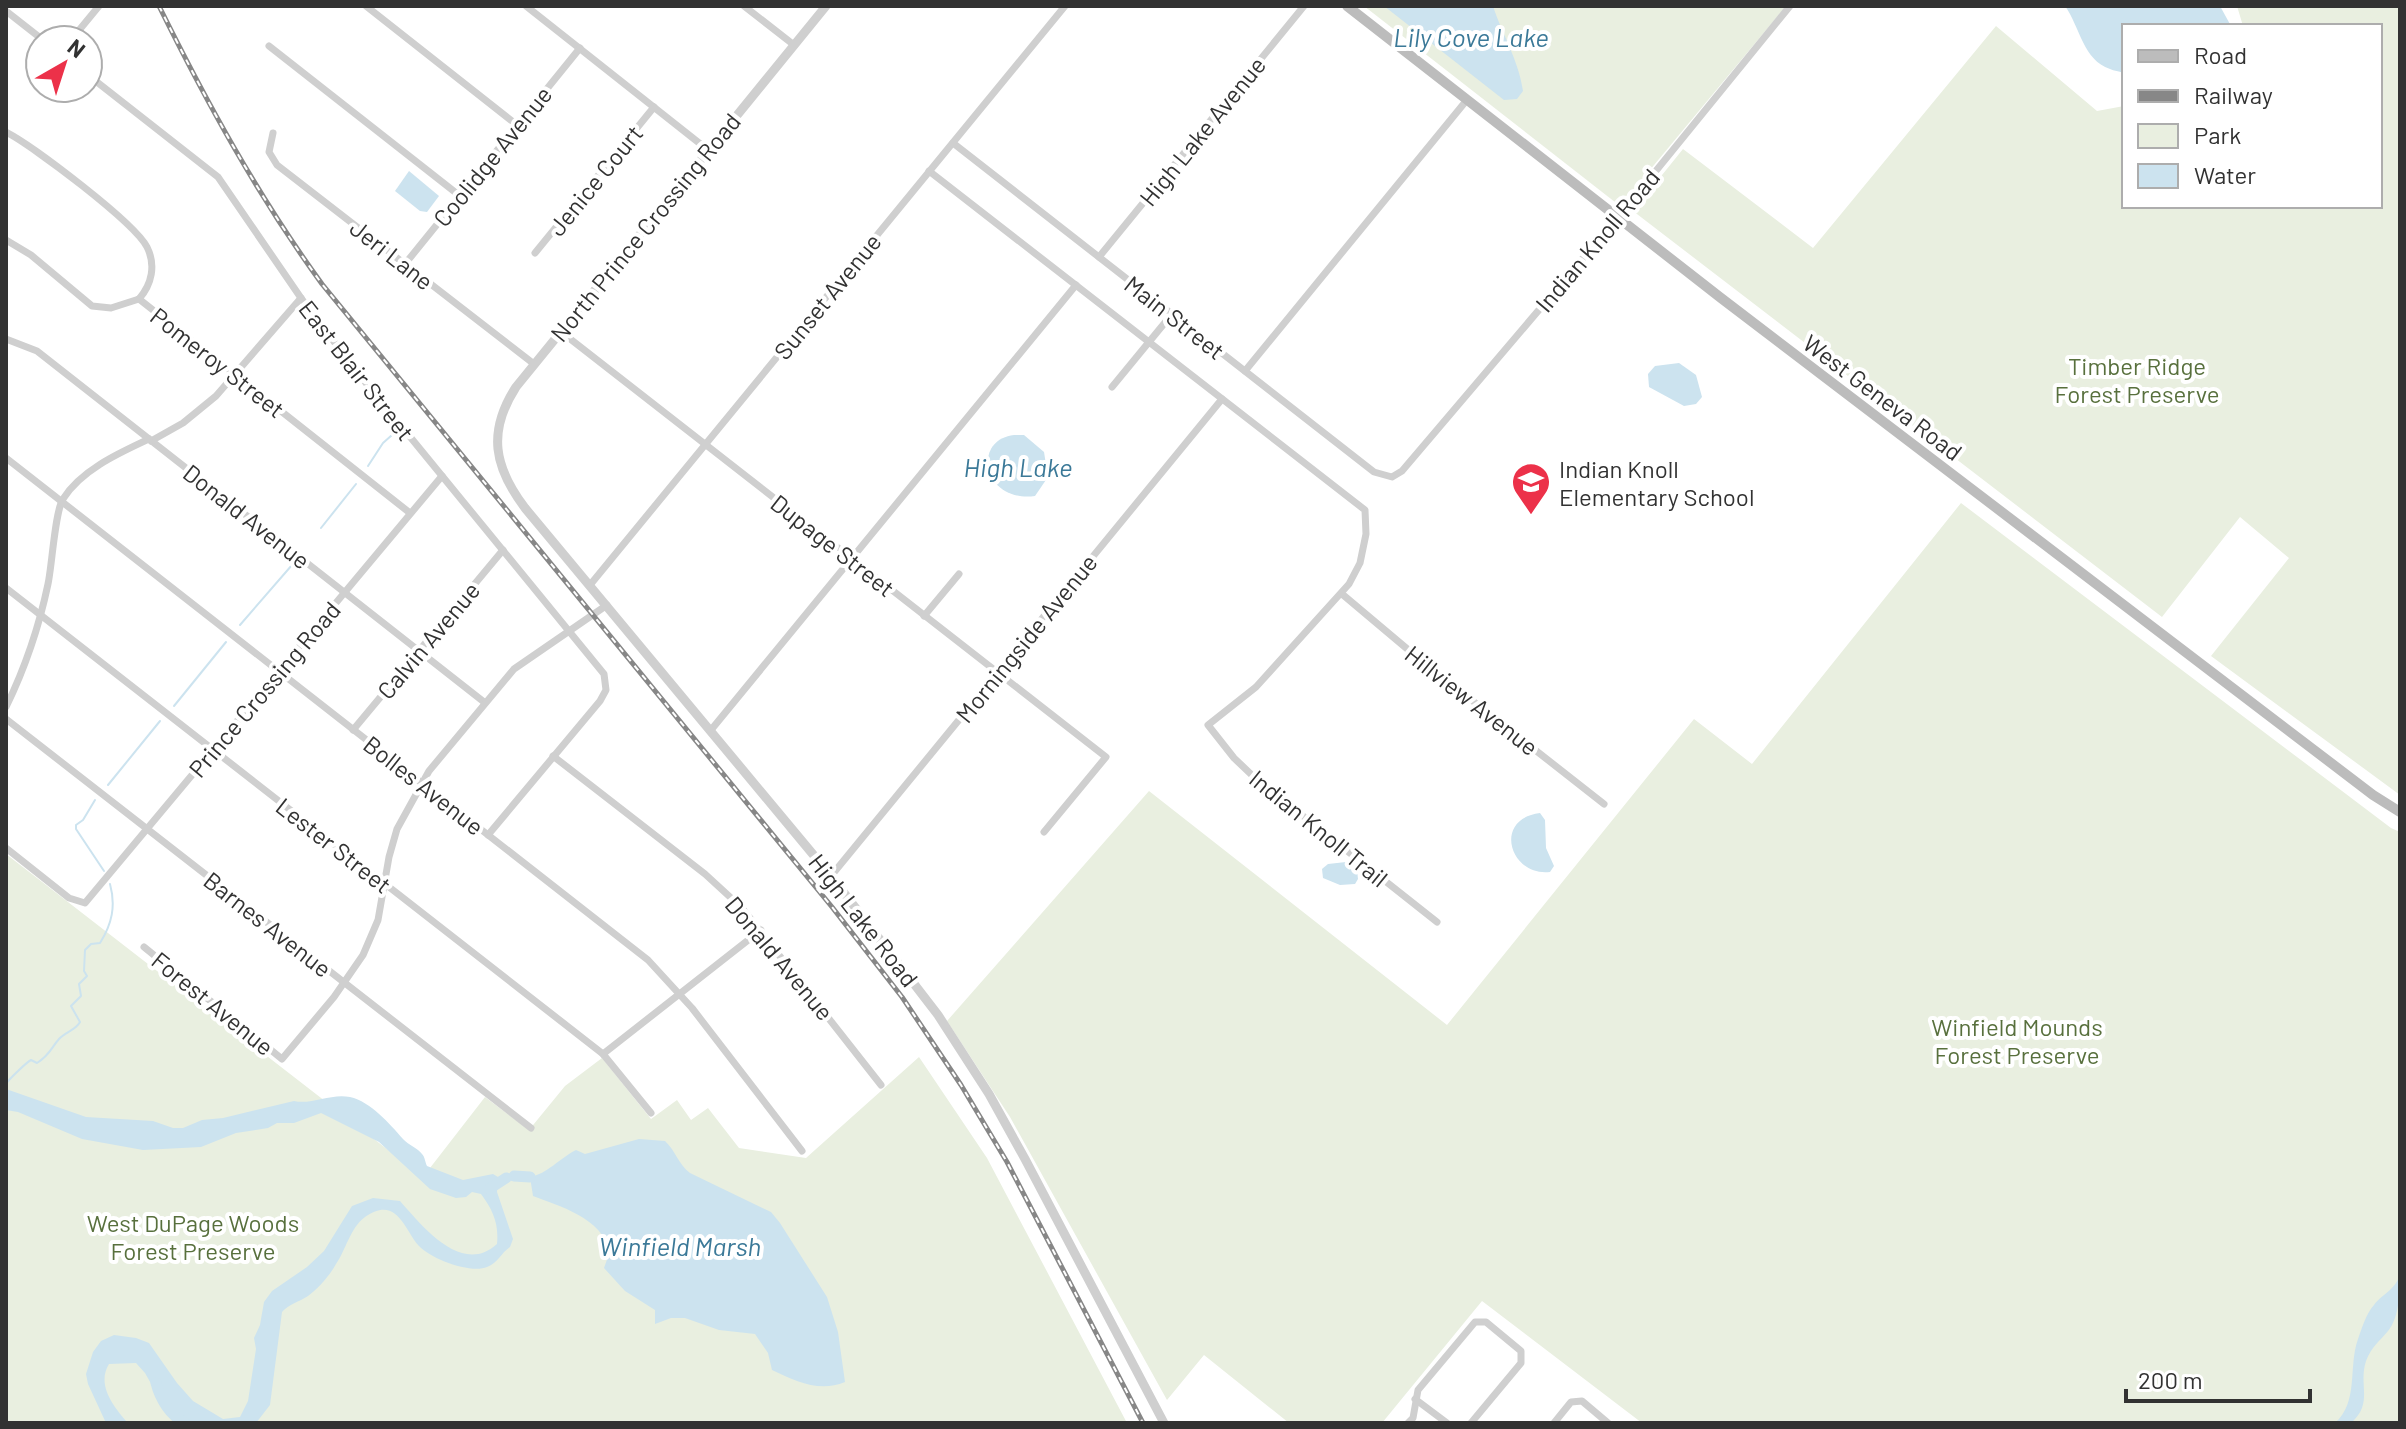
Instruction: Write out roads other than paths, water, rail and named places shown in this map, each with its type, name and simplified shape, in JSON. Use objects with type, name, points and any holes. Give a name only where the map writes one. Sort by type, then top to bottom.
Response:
[{"type":"main road","name":"West Geneva Road","points":[[1347,6],[1617,217],[2400,812]]},
{"type":"street","points":[[84,24],[99,6]]},
{"type":"street","points":[[366,6],[517,125]]},
{"type":"street","points":[[526,6],[708,150]]},
{"type":"street","points":[[744,6],[794,45]]},
{"type":"street","name":"North Prince Crossing Road","points":[[500,462],[497,440],[502,411],[516,387],[826,6]]},
{"type":"street","name":"Sunset Avenue","points":[[590,585],[1065,6]]},
{"type":"street","name":"High Lake Avenue","points":[[1099,257],[1304,6]]},
{"type":"street","name":"Indian Knoll Road","points":[[1402,471],[1790,6]]},
{"type":"street","points":[[6,11],[24,25]]},
{"type":"street","points":[[269,46],[460,196]]},
{"type":"street","name":"Coolidge Avenue","points":[[405,264],[580,48]]},
{"type":"street","name":"East Blair Street","points":[[104,88],[218,177],[301,298],[353,367],[601,668],[606,685],[600,701],[553,756]]},
{"type":"street","points":[[1245,371],[1466,101]]},
{"type":"street","name":"Jenice Court","points":[[535,253],[654,107]]},
{"type":"street","name":"Pomeroy Street","points":[[6,132],[106,207],[143,241],[152,263],[150,281],[139,299],[410,513]]},
{"type":"street","name":"Jeri Lane","points":[[273,133],[269,152],[277,165],[534,364]]},
{"type":"street","name":"Main Street","points":[[953,143],[1374,472],[1392,477],[1402,471]]},
{"type":"street","name":"Main Street","points":[[929,171],[1365,510],[1366,534],[1360,563],[1342,594]]},
{"type":"street","points":[[6,240],[31,255],[92,306],[111,308],[139,299]]},
{"type":"street","points":[[711,730],[1076,285]]},
{"type":"street","points":[[6,707],[24,667],[41,616],[61,501],[84,477],[107,460],[198,412],[301,298]]},
{"type":"street","points":[[1112,387],[1172,314]]},
{"type":"street","name":"Dupage Street","points":[[560,331],[1106,757],[1044,832]]},
{"type":"street","name":"Donald Avenue","points":[[6,339],[37,351],[484,702]]},
{"type":"street","name":"Morningside Avenue","points":[[831,876],[1222,399]]},
{"type":"street","name":"Bolles Avenue","points":[[6,458],[648,960],[680,993],[802,1151]]},
{"type":"street","name":"High Lake Road","points":[[500,462],[515,495],[831,876],[922,993],[989,1094],[1164,1423]]},
{"type":"street","name":"Prince Crossing Road","points":[[6,848],[69,898],[85,903],[442,476]]},
{"type":"street","name":"Calvin Avenue","points":[[353,730],[503,550]]},
{"type":"street","points":[[924,616],[959,574]]},
{"type":"street","name":"Lester Street","points":[[6,588],[603,1054],[651,1113]]},
{"type":"street","name":"Indian Knoll Trail","points":[[1342,594],[1256,687],[1208,725],[1234,758],[1255,778],[1437,922]]},
{"type":"street","name":"Hillview Avenue","points":[[1342,594],[1418,658],[1604,804]]},
{"type":"street","points":[[344,983],[371,939],[382,904],[397,829],[422,783],[484,702],[523,661],[571,632],[607,605]]},
{"type":"street","name":"Barnes Avenue","points":[[6,719],[531,1128]]},
{"type":"street","points":[[488,835],[553,756]]},
{"type":"street","name":"Donald Avenue","points":[[553,756],[705,874],[742,908],[881,1085]]},
{"type":"street","points":[[603,1054],[761,930]]},
{"type":"street","name":"Forest Avenue","points":[[144,947],[282,1059],[344,983]]},
{"type":"street","points":[[1408,1423],[1413,1418],[1418,1390],[1475,1322],[1486,1322],[1521,1351],[1521,1363],[1471,1423]]},
{"type":"street","points":[[1415,1399],[1447,1423]]},
{"type":"street","points":[[1554,1423],[1571,1402],[1582,1401],[1608,1423]]},
{"type":"water","name":"Lily Cove Lake","points":[[1384,6],[1493,6],[1514,58],[1523,91],[1517,99],[1504,100]]},
{"type":"water","points":[[2065,6],[2220,6],[2230,24],[2122,24],[2122,73],[2101,65],[2094,58]]},
{"type":"water","points":[[409,171],[439,196],[427,212],[420,211],[395,191]]},
{"type":"water","points":[[1679,363],[1696,375],[1702,397],[1696,404],[1684,406],[1649,387],[1648,374],[1655,366]]},
{"type":"water","name":"High Lake","points":[[1024,435],[1044,452],[1048,477],[1035,496],[1017,496],[1004,490],[994,481],[989,470],[988,458],[992,448],[1000,439]]},
{"type":"water","points":[[1540,813],[1545,820],[1546,848],[1554,866],[1550,872],[1525,866],[1512,847],[1516,825],[1525,817]]},
{"type":"water","points":[[1346,862],[1357,870],[1355,884],[1340,885],[1323,878],[1322,869],[1328,864]]},
{"type":"water","points":[[6,1089],[86,1117],[153,1121],[173,1128],[294,1101],[350,1097],[365,1103],[379,1114],[420,1152],[427,1166],[463,1180],[493,1174],[498,1177],[497,1192],[513,1239],[510,1247],[491,1265],[480,1269],[462,1267],[425,1251],[392,1212],[376,1211],[356,1227],[340,1258],[320,1286],[282,1312],[270,1405],[256,1423],[186,1423],[158,1396],[136,1363],[109,1364],[105,1380],[108,1395],[128,1423],[106,1423],[86,1374],[93,1352],[101,1341],[114,1335],[149,1343],[193,1401],[223,1419],[240,1417],[248,1401],[256,1349],[254,1338],[264,1302],[272,1291],[324,1251],[352,1206],[373,1198],[400,1201],[444,1244],[470,1254],[484,1252],[497,1244],[494,1218],[481,1194],[472,1192],[466,1197],[456,1198],[430,1189],[379,1142],[321,1113],[294,1123],[277,1123],[268,1128],[236,1133],[201,1147],[143,1150],[82,1139],[18,1112],[6,1110]]},
{"type":"water","name":"Winfield Marsh","points":[[639,1139],[665,1141],[690,1173],[771,1212],[827,1297],[838,1332],[845,1382],[817,1386],[772,1370],[768,1353],[755,1334],[719,1330],[685,1318],[671,1318],[655,1324],[655,1310],[625,1291],[604,1268],[608,1250],[598,1230],[578,1215],[533,1196],[530,1177],[542,1173],[576,1150],[585,1154]]},
{"type":"water","points":[[2400,1271],[2395,1318],[2366,1361],[2362,1408],[2351,1423],[2335,1423],[2350,1395],[2355,1350],[2364,1321],[2374,1305],[2397,1282]]},
{"type":"waterway","points":[[368,466],[392,435]]},
{"type":"waterway","points":[[321,528],[356,484]]},
{"type":"waterway","points":[[240,625],[292,565]]},
{"type":"waterway","points":[[174,706],[226,642]]},
{"type":"waterway","points":[[108,785],[160,721]]},
{"type":"waterway","points":[[95,800],[76,829],[104,871]]},
{"type":"waterway","points":[[6,1084],[29,1061],[37,1063],[41,1060],[59,1039],[80,1022],[71,1006],[81,996],[79,984],[87,976],[84,971],[85,950],[91,944],[100,943],[110,922],[113,907],[110,884]]},
{"type":"waterway","points":[[514,1176],[530,1177]]},
{"type":"waterway","points":[[489,1189],[506,1178]]},
{"type":"waterway","points":[[156,1383],[166,1406],[185,1423]]},
{"type":"railway","points":[[159,6],[234,148],[322,284],[832,907],[902,997],[961,1085],[1007,1162],[1143,1423]]},
{"type":"place","name":"Indian Knoll Elementary School","points":[[1531,516]]},
{"type":"park label","name":"Timber Ridge Forest Preserve","points":[[2137,379]]},
{"type":"park label","name":"Winfield Mounds Forest Preserve","points":[[2017,1040]]},
{"type":"park label","name":"West DuPage Woods Forest Preserve","points":[[193,1236]]}]
